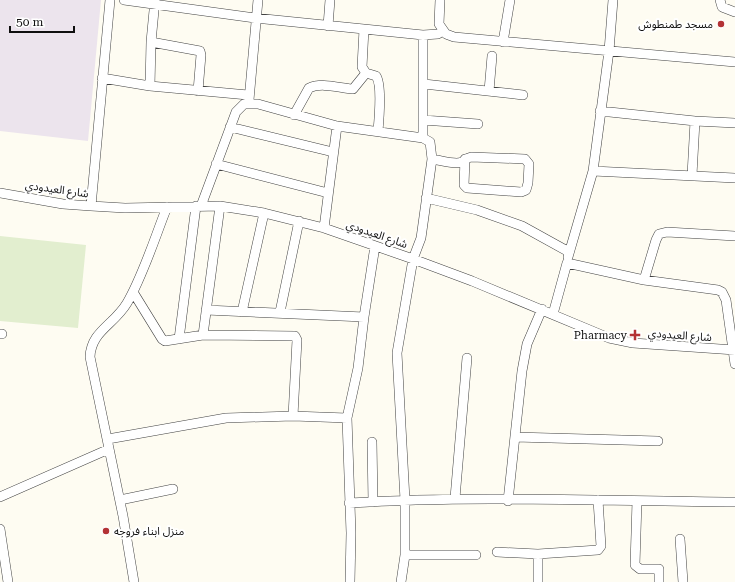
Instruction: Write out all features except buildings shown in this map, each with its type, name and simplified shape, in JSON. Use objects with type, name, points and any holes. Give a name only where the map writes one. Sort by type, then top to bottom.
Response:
[{"type":"street","points":[[91,206],[110,0]]},
{"type":"street","points":[[124,0],[155,2],[255,18],[423,36],[438,34],[442,30]]},
{"type":"street","points":[[179,339],[198,206],[236,112],[249,99],[255,18],[258,0]]},
{"type":"street","points":[[328,26],[330,0]]},
{"type":"street","points":[[440,0],[438,21],[442,30],[454,37],[735,62]]},
{"type":"street","points":[[503,42],[510,0]]},
{"type":"street","points":[[553,314],[592,171],[609,51],[613,0]]},
{"type":"street","points":[[720,0],[722,7],[735,12]]},
{"type":"street","points":[[150,86],[150,42],[155,2]]},
{"type":"street","points":[[364,29],[361,64],[366,73],[376,76],[378,80],[380,106],[378,131]]},
{"type":"street","points":[[423,36],[423,138]]},
{"type":"street","points":[[150,42],[200,51],[202,55],[198,90]]},
{"type":"street","points":[[489,91],[492,56]]},
{"type":"street","points":[[294,115],[309,88],[320,86],[353,89],[366,73]]},
{"type":"street","points":[[102,78],[150,86],[198,90],[249,99],[294,115],[337,126],[423,138],[430,142],[432,159],[421,238],[413,259],[397,353],[405,500],[405,555],[402,582]]},
{"type":"street","points":[[424,84],[523,95]]},
{"type":"street","points":[[600,111],[695,121],[735,123]]},
{"type":"street","points":[[424,120],[478,124]]},
{"type":"street","points":[[692,175],[695,121]]},
{"type":"street","points":[[324,228],[337,126]]},
{"type":"street","points":[[230,127],[333,152]]},
{"type":"street","points":[[432,159],[456,163],[461,162],[465,159],[470,157],[525,159],[530,164],[526,190],[521,192],[467,188],[464,185],[465,159]]},
{"type":"street","points":[[216,164],[328,192]]},
{"type":"street","points":[[592,171],[735,178]]},
{"type":"street","name":"شارع العيدودي","points":[[0,193],[64,204],[125,208],[220,206],[264,213],[324,228],[413,259],[542,309],[609,338],[633,343],[691,349],[735,350]]},
{"type":"street","points":[[426,198],[477,210],[522,226],[569,252]]},
{"type":"street","points":[[203,335],[220,206]]},
{"type":"street","points":[[134,582],[120,500],[90,356],[90,348],[98,334],[119,315],[133,292],[166,207]]},
{"type":"street","points":[[242,312],[264,213]]},
{"type":"street","points":[[280,312],[299,221]]},
{"type":"street","points":[[644,280],[659,234],[667,232],[735,236]]},
{"type":"street","points":[[350,582],[347,418],[358,368],[375,246]]},
{"type":"street","points":[[567,262],[644,280],[718,290],[722,292],[726,300],[735,350],[735,364]]},
{"type":"street","points":[[133,292],[162,339],[166,341],[203,335],[295,336],[297,340],[293,416]]},
{"type":"street","points":[[508,501],[522,371],[527,344],[542,309]]},
{"type":"street","points":[[206,310],[280,312],[364,317]]},
{"type":"street","points":[[455,498],[467,358]]},
{"type":"street","points":[[108,439],[205,420],[226,418],[293,416],[347,418]]},
{"type":"street","points":[[515,437],[658,441]]},
{"type":"street","points":[[372,442],[373,502]]},
{"type":"street","points":[[1,494],[109,449]]},
{"type":"street","points":[[120,500],[173,489]]},
{"type":"street","points":[[349,503],[455,498],[508,501],[598,500],[735,502]]},
{"type":"street","points":[[497,552],[538,554],[594,552],[600,549],[598,500]]},
{"type":"street","points":[[637,501],[635,566],[640,568],[657,568],[660,572],[659,582]]},
{"type":"street","points":[[0,529],[8,582]]},
{"type":"street","points":[[680,539],[683,582]]},
{"type":"street","points":[[538,554],[538,582]]},
{"type":"street","points":[[405,555],[476,555]]},
{"type":"shaded area","points":[[0,0],[101,0],[88,141],[0,131]]},
{"type":"green space","points":[[0,236],[86,245],[78,328],[0,321]]},
{"type":"place","name":"مسجد طمنطوش","points":[[721,24]]},
{"type":"place","name":"Pharmacy","points":[[635,335]]},
{"type":"place","name":"منزل ابناء فروجه","points":[[106,531]]}]
